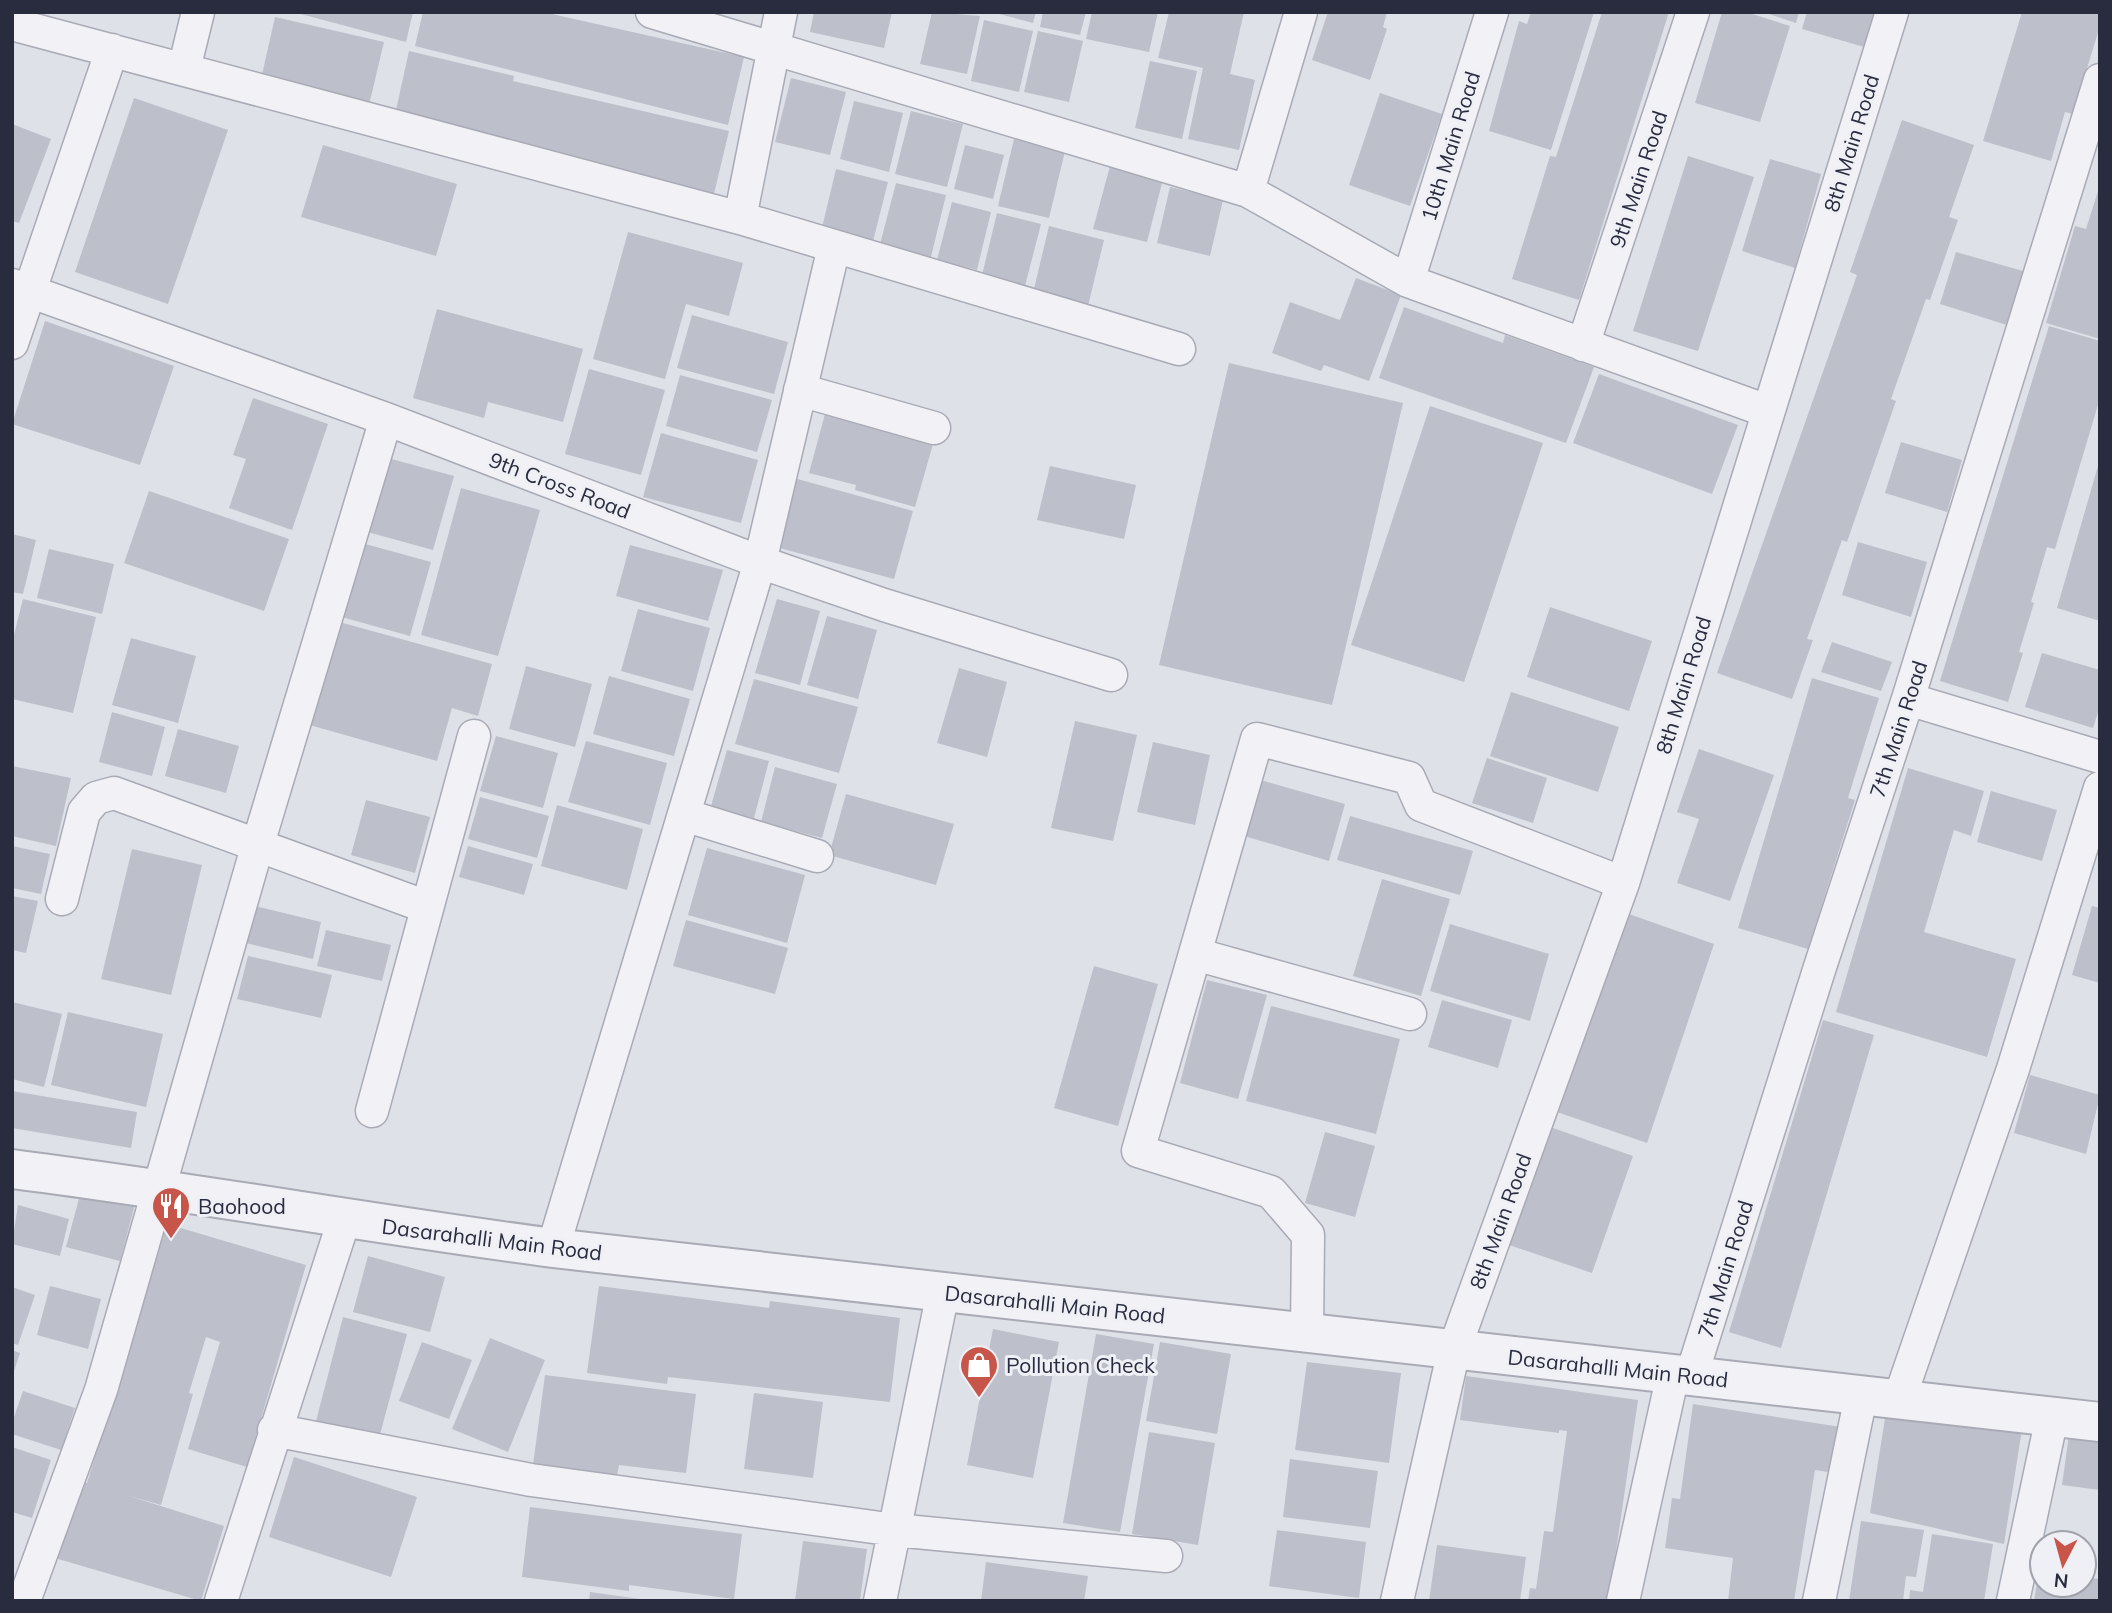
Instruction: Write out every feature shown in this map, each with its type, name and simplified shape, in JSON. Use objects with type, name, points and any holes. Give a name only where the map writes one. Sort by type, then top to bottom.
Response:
[{"type":"street","points":[[184,69],[198,12]]},
{"type":"street","points":[[652,12],[1248,191],[1408,281],[1766,411]]},
{"type":"street","points":[[740,218],[780,12]]},
{"type":"street","points":[[1248,191],[1301,12]]},
{"type":"street","name":"10th Main Road","points":[[1408,281],[1492,12]]},
{"type":"street","name":"9th Main Road","points":[[1584,345],[1693,12]]},
{"type":"street","name":"8th Main Road","points":[[1397,1601],[1454,1350],[1623,883],[1766,411],[1892,12]]},
{"type":"street","points":[[18,20],[112,50],[740,218],[1179,349]]},
{"type":"street","points":[[12,343],[21,289],[112,50]]},
{"type":"street","name":"7th Main Road","points":[[1623,1601],[1682,1376],[1909,699],[2100,80]]},
{"type":"street","points":[[553,1248],[760,562],[834,247]]},
{"type":"street","name":"9th Cross Road","points":[[21,289],[386,419],[760,562],[884,605],[1111,675]]},
{"type":"street","points":[[800,390],[934,428]]},
{"type":"street","points":[[24,1601],[101,1390],[258,844],[386,419]]},
{"type":"street","points":[[1909,699],[2100,757]]},
{"type":"street","points":[[372,1111],[474,736]]},
{"type":"street","points":[[1307,1333],[1308,1235],[1271,1192],[1138,1151],[1257,739],[1409,778],[1421,805],[1623,883]]},
{"type":"street","points":[[1899,1400],[2013,1069],[2100,788]]},
{"type":"street","points":[[62,900],[84,812],[96,798],[114,793],[427,907]]},
{"type":"street","points":[[684,815],[817,856]]},
{"type":"street","points":[[1195,954],[1410,1014]]},
{"type":"street","name":"Dasarahalli Main Road","points":[[12,1169],[159,1187],[344,1220],[553,1248],[2100,1422]]},
{"type":"street","points":[[221,1601],[344,1220]]},
{"type":"street","points":[[880,1601],[943,1292]]},
{"type":"street","points":[[1819,1601],[1861,1396]]},
{"type":"street","points":[[2013,1601],[2052,1417]]},
{"type":"street","points":[[274,1430],[505,1476],[895,1530],[1166,1556]]},
{"type":"building","points":[[297,12],[413,12],[406,42],[297,13]]},
{"type":"building","points":[[423,12],[543,12],[744,57],[728,125],[415,46]]},
{"type":"building","points":[[814,12],[892,12],[884,48],[810,32]]},
{"type":"building","points":[[932,12],[980,16],[967,74],[920,64]]},
{"type":"building","points":[[992,12],[1036,12],[1033,23]]},
{"type":"building","points":[[1043,12],[1086,12],[1080,35],[1040,27]]},
{"type":"building","points":[[1092,12],[1158,12],[1149,52],[1086,39]]},
{"type":"building","points":[[1169,12],[1244,12],[1230,74],[1255,80],[1239,150],[1188,139],[1203,68],[1158,58]]},
{"type":"building","points":[[1328,12],[1387,12],[1383,27],[1387,29],[1370,80],[1312,60]]},
{"type":"building","points":[[1531,12],[1594,12],[1551,150],[1489,131],[1519,21],[1527,24]]},
{"type":"building","points":[[1602,12],[1669,12],[1579,300],[1512,279],[1550,156],[1556,157]]},
{"type":"building","points":[[1722,12],[1746,12],[1790,26],[1760,122],[1695,103]]},
{"type":"building","points":[[1763,12],[1799,12],[1796,23]]},
{"type":"building","points":[[1807,12],[1875,12],[1864,47],[1802,29]]},
{"type":"building","points":[[2022,12],[2100,12],[2100,26],[2073,114],[2065,112],[2051,161],[1983,141]]},
{"type":"building","points":[[275,17],[384,42],[369,105],[261,79]]},
{"type":"building","points":[[984,20],[1033,31],[1019,92],[971,81]]},
{"type":"building","points":[[1038,31],[1083,41],[1069,102],[1024,92]]},
{"type":"building","points":[[409,51],[514,76],[513,81],[729,131],[713,198],[394,119]]},
{"type":"building","points":[[1150,61],[1197,71],[1182,139],[1135,128]]},
{"type":"building","points":[[791,78],[846,92],[830,155],[775,142]]},
{"type":"building","points":[[1380,93],[1442,114],[1410,206],[1349,185]]},
{"type":"building","points":[[134,98],[228,130],[168,304],[75,272]]},
{"type":"building","points":[[854,101],[903,113],[889,172],[840,159]]},
{"type":"building","points":[[911,111],[963,124],[947,187],[895,174]]},
{"type":"building","points":[[1902,120],[1974,145],[1949,217],[1958,220],[1930,300],[1926,299],[1891,399],[1896,401],[1847,542],[1842,540],[1807,639],[1813,640],[1792,699],[1717,673],[1857,275],[1850,272]]},
{"type":"building","points":[[12,124],[51,139],[19,223],[12,221]]},
{"type":"building","points":[[1014,139],[1065,151],[1049,218],[998,206]]},
{"type":"building","points":[[323,145],[457,184],[436,256],[301,217]]},
{"type":"building","points":[[965,145],[1004,155],[993,199],[954,189]]},
{"type":"building","points":[[1688,156],[1754,177],[1698,351],[1633,331]]},
{"type":"building","points":[[1770,159],[1821,174],[1795,268],[1742,251]]},
{"type":"building","points":[[1110,166],[1163,179],[1147,242],[1093,229]]},
{"type":"building","points":[[836,169],[888,182],[872,245],[821,232]]},
{"type":"building","points":[[896,183],[946,195],[930,261],[879,248]]},
{"type":"building","points":[[1170,187],[1223,200],[1210,256],[1157,243]]},
{"type":"building","points":[[2099,188],[2100,339],[2046,323],[2075,226],[2086,229]]},
{"type":"building","points":[[952,202],[991,212],[977,270],[937,260]]},
{"type":"building","points":[[997,213],[1041,224],[1025,286],[982,275]]},
{"type":"building","points":[[1049,226],[1104,240],[1088,306],[1033,293]]},
{"type":"building","points":[[628,232],[743,263],[729,316],[686,304],[665,379],[593,359]]},
{"type":"building","points":[[1956,252],[2023,271],[2007,325],[1940,304]]},
{"type":"building","points":[[1356,278],[1401,295],[1369,381],[1324,365],[1321,371],[1272,353],[1290,302],[1340,320]]},
{"type":"building","points":[[1404,307],[1503,343],[1505,335],[1594,367],[1566,443],[1379,378]]},
{"type":"building","points":[[437,309],[583,349],[563,422],[488,402],[484,418],[413,398]]},
{"type":"building","points":[[692,315],[788,342],[774,394],[677,368]]},
{"type":"building","points":[[45,321],[174,366],[140,465],[12,424]]},
{"type":"building","points":[[2049,326],[2100,341],[2100,398],[2055,549],[2047,547],[2019,652],[2023,653],[2008,702],[1940,681]]},
{"type":"building","points":[[1229,363],[1403,403],[1332,705],[1159,665]]},
{"type":"building","points":[[589,369],[665,390],[641,475],[565,454]]},
{"type":"building","points":[[1599,374],[1738,425],[1712,494],[1573,443]]},
{"type":"building","points":[[680,375],[772,400],[757,452],[666,426]]},
{"type":"building","points":[[253,398],[328,424],[292,530],[229,508],[246,459],[233,455]]},
{"type":"building","points":[[1430,406],[1543,443],[1464,682],[1351,645]]},
{"type":"building","points":[[825,414],[933,444],[915,507],[855,490],[856,485],[809,473]]},
{"type":"building","points":[[661,433],[758,460],[741,523],[643,497]]},
{"type":"building","points":[[1901,442],[1962,460],[1947,512],[1885,493]]},
{"type":"building","points":[[384,457],[454,476],[433,550],[364,531]]},
{"type":"building","points":[[2100,459],[2100,621],[2057,608]]},
{"type":"building","points":[[1050,466],[1136,485],[1124,539],[1037,520]]},
{"type":"building","points":[[794,478],[913,511],[894,579],[776,547]]},
{"type":"building","points":[[461,488],[540,510],[498,656],[421,635]]},
{"type":"building","points":[[149,491],[289,539],[264,611],[124,563]]},
{"type":"building","points":[[12,534],[36,540],[23,594],[12,592]]},
{"type":"building","points":[[358,542],[431,562],[410,636],[338,616]]},
{"type":"building","points":[[1858,542],[1927,562],[1911,617],[1842,595]]},
{"type":"building","points":[[630,545],[723,570],[708,621],[616,596]]},
{"type":"building","points":[[49,549],[114,564],[102,614],[37,598]]},
{"type":"building","points":[[23,599],[96,617],[73,713],[12,699],[12,643]]},
{"type":"building","points":[[777,599],[820,611],[800,685],[755,673]]},
{"type":"building","points":[[1550,607],[1652,641],[1629,711],[1527,677]]},
{"type":"building","points":[[638,609],[710,628],[693,691],[621,671]]},
{"type":"building","points":[[827,616],[877,630],[858,699],[807,685]]},
{"type":"building","points":[[332,620],[492,664],[478,716],[452,708],[437,761],[306,724]]},
{"type":"building","points":[[131,638],[196,656],[178,723],[112,705]]},
{"type":"building","points":[[1832,642],[1892,662],[1881,691],[1821,672]]},
{"type":"building","points":[[2042,653],[2100,670],[2100,706],[2093,728],[2025,707]]},
{"type":"building","points":[[526,666],[592,684],[575,747],[509,729]]},
{"type":"building","points":[[959,668],[1007,682],[987,757],[937,743]]},
{"type":"building","points":[[609,676],[690,699],[674,756],[593,734]]},
{"type":"building","points":[[1812,678],[1879,698],[1848,798],[1855,800],[1808,949],[1738,928]]},
{"type":"building","points":[[754,679],[858,707],[839,773],[735,744]]},
{"type":"building","points":[[1511,692],[1619,727],[1598,792],[1490,756]]},
{"type":"building","points":[[112,712],[165,727],[152,776],[99,762]]},
{"type":"building","points":[[1075,721],[1137,735],[1113,841],[1051,828]]},
{"type":"building","points":[[178,729],[239,746],[226,793],[165,776]]},
{"type":"building","points":[[496,736],[558,753],[543,808],[480,791]]},
{"type":"building","points":[[586,741],[667,763],[650,825],[568,802]]},
{"type":"building","points":[[1153,742],[1210,755],[1195,825],[1137,812]]},
{"type":"building","points":[[1699,749],[1774,775],[1730,901],[1677,883],[1699,819],[1677,812]]},
{"type":"building","points":[[727,750],[769,761],[754,818],[711,806]]},
{"type":"building","points":[[1487,758],[1547,778],[1533,823],[1472,803]]},
{"type":"building","points":[[12,766],[71,778],[56,846],[12,836]]},
{"type":"building","points":[[775,767],[837,784],[822,838],[761,822]]},
{"type":"building","points":[[1908,768],[1984,791],[1971,836],[1954,830],[1924,932],[2016,959],[1987,1057],[1836,1012]]},
{"type":"building","points":[[1257,779],[1345,804],[1329,861],[1241,835]]},
{"type":"building","points":[[1991,791],[2057,810],[2042,861],[1977,842]]},
{"type":"building","points":[[846,794],[954,824],[936,885],[829,855]]},
{"type":"building","points":[[480,797],[549,816],[537,858],[468,839]]},
{"type":"building","points":[[366,800],[430,817],[415,873],[351,855]]},
{"type":"building","points":[[557,805],[643,829],[627,890],[541,866]]},
{"type":"building","points":[[1350,816],[1473,851],[1460,895],[1337,860]]},
{"type":"building","points":[[12,846],[50,854],[41,894],[12,888]]},
{"type":"building","points":[[468,846],[533,864],[524,895],[459,877]]},
{"type":"building","points":[[707,848],[805,875],[787,943],[688,915]]},
{"type":"building","points":[[132,849],[202,865],[171,995],[101,979]]},
{"type":"building","points":[[1382,879],[1450,899],[1421,996],[1353,976]]},
{"type":"building","points":[[12,896],[38,901],[26,953],[12,950]]},
{"type":"building","points":[[255,906],[321,922],[313,959],[246,943]]},
{"type":"building","points":[[2092,906],[2100,908],[2100,983],[2072,975]]},
{"type":"building","points":[[1629,914],[1714,944],[1647,1143],[1557,1112]]},
{"type":"building","points":[[686,920],[788,948],[775,994],[673,966]]},
{"type":"building","points":[[1450,924],[1549,954],[1530,1021],[1430,991]]},
{"type":"building","points":[[326,930],[391,945],[382,981],[317,966]]},
{"type":"building","points":[[248,956],[332,975],[321,1018],[237,999]]},
{"type":"building","points":[[1094,966],[1158,984],[1118,1126],[1054,1108]]},
{"type":"building","points":[[1207,980],[1267,995],[1238,1099],[1180,1083]]},
{"type":"building","points":[[1442,1000],[1512,1020],[1498,1068],[1428,1047]]},
{"type":"building","points":[[12,1002],[62,1014],[44,1087],[12,1079]]},
{"type":"building","points":[[1271,1006],[1400,1039],[1376,1134],[1246,1101]]},
{"type":"building","points":[[68,1012],[163,1034],[146,1107],[51,1085]]},
{"type":"building","points":[[1823,1020],[1874,1035],[1781,1348],[1729,1332]]},
{"type":"building","points":[[2030,1075],[2100,1095],[2086,1154],[2014,1133]]},
{"type":"building","points":[[12,1091],[137,1112],[131,1148],[12,1128]]},
{"type":"building","points":[[1550,1127],[1633,1156],[1592,1273],[1509,1245]]},
{"type":"building","points":[[1325,1132],[1375,1146],[1355,1217],[1305,1203]]},
{"type":"building","points":[[81,1191],[135,1204],[120,1261],[66,1247]]},
{"type":"building","points":[[18,1205],[69,1219],[60,1256],[12,1244]]},
{"type":"building","points":[[167,1224],[306,1265],[247,1467],[188,1449],[220,1342],[206,1337],[189,1393],[193,1394],[161,1505],[126,1495],[224,1526],[201,1601],[55,1558],[80,1481],[87,1483]]},
{"type":"building","points":[[368,1256],[445,1277],[430,1332],[353,1312]]},
{"type":"building","points":[[50,1286],[101,1299],[88,1349],[37,1335]]},
{"type":"building","points":[[599,1286],[769,1308],[770,1301],[900,1318],[890,1402],[668,1377],[667,1384],[587,1373]]},
{"type":"building","points":[[12,1287],[35,1295],[18,1345],[12,1343]]},
{"type":"building","points":[[343,1317],[407,1334],[378,1442],[315,1425]]},
{"type":"building","points":[[993,1329],[1059,1342],[1033,1478],[967,1465]]},
{"type":"building","points":[[1096,1334],[1154,1344],[1120,1532],[1063,1523]]},
{"type":"building","points":[[490,1338],[545,1360],[508,1452],[452,1429]]},
{"type":"building","points":[[422,1342],[472,1360],[449,1419],[399,1401]]},
{"type":"building","points":[[1160,1342],[1231,1354],[1217,1434],[1146,1421]]},
{"type":"building","points":[[12,1350],[20,1353],[13,1374],[12,1373]]},
{"type":"building","points":[[1307,1362],[1401,1373],[1389,1463],[1295,1450]]},
{"type":"building","points":[[545,1375],[696,1394],[686,1473],[619,1465],[617,1476],[533,1465]]},
{"type":"building","points":[[1466,1376],[1638,1400],[1609,1599],[1528,1601],[1530,1588],[1536,1589],[1544,1531],[1553,1532],[1567,1431],[1559,1430],[1559,1433],[1460,1420]]},
{"type":"building","points":[[23,1391],[75,1408],[61,1450],[12,1434],[12,1423]]},
{"type":"building","points":[[754,1393],[823,1402],[813,1478],[744,1469]]},
{"type":"building","points":[[1693,1404],[1841,1427],[1834,1473],[1815,1470],[1794,1601],[1728,1601],[1733,1558],[1665,1548],[1672,1498],[1680,1499]]},
{"type":"building","points":[[1886,1412],[2022,1429],[2004,1544],[1870,1513]]},
{"type":"building","points":[[1149,1432],[1215,1443],[1198,1545],[1132,1534]]},
{"type":"building","points":[[2069,1435],[2100,1440],[2100,1490],[2062,1485]]},
{"type":"building","points":[[12,1447],[51,1460],[32,1518],[12,1512]]},
{"type":"building","points":[[294,1457],[417,1497],[391,1577],[269,1537]]},
{"type":"building","points":[[1290,1459],[1378,1471],[1370,1528],[1283,1517]]},
{"type":"building","points":[[530,1507],[742,1534],[734,1599],[629,1585],[629,1591],[522,1577]]},
{"type":"building","points":[[1861,1521],[1924,1530],[1916,1577],[1906,1576],[1903,1601],[1849,1601]]},
{"type":"building","points":[[1277,1530],[1366,1542],[1359,1598],[1269,1586]]},
{"type":"building","points":[[1932,1534],[1993,1544],[1984,1601],[1909,1601],[1910,1590],[1923,1592]]},
{"type":"building","points":[[803,1541],[867,1549],[860,1601],[795,1601]]},
{"type":"building","points":[[1437,1545],[1526,1557],[1520,1601],[1429,1601]]},
{"type":"building","points":[[986,1562],[1088,1576],[1084,1601],[981,1601]]},
{"type":"building","points":[[2100,1579],[2100,1601],[2034,1601],[2098,1599]]},
{"type":"building","points":[[590,1592],[640,1599],[640,1601],[589,1601]]},
{"type":"place","name":"Baohood","points":[[171,1240]]},
{"type":"place","name":"Pollution Check","points":[[979,1399]]}]
